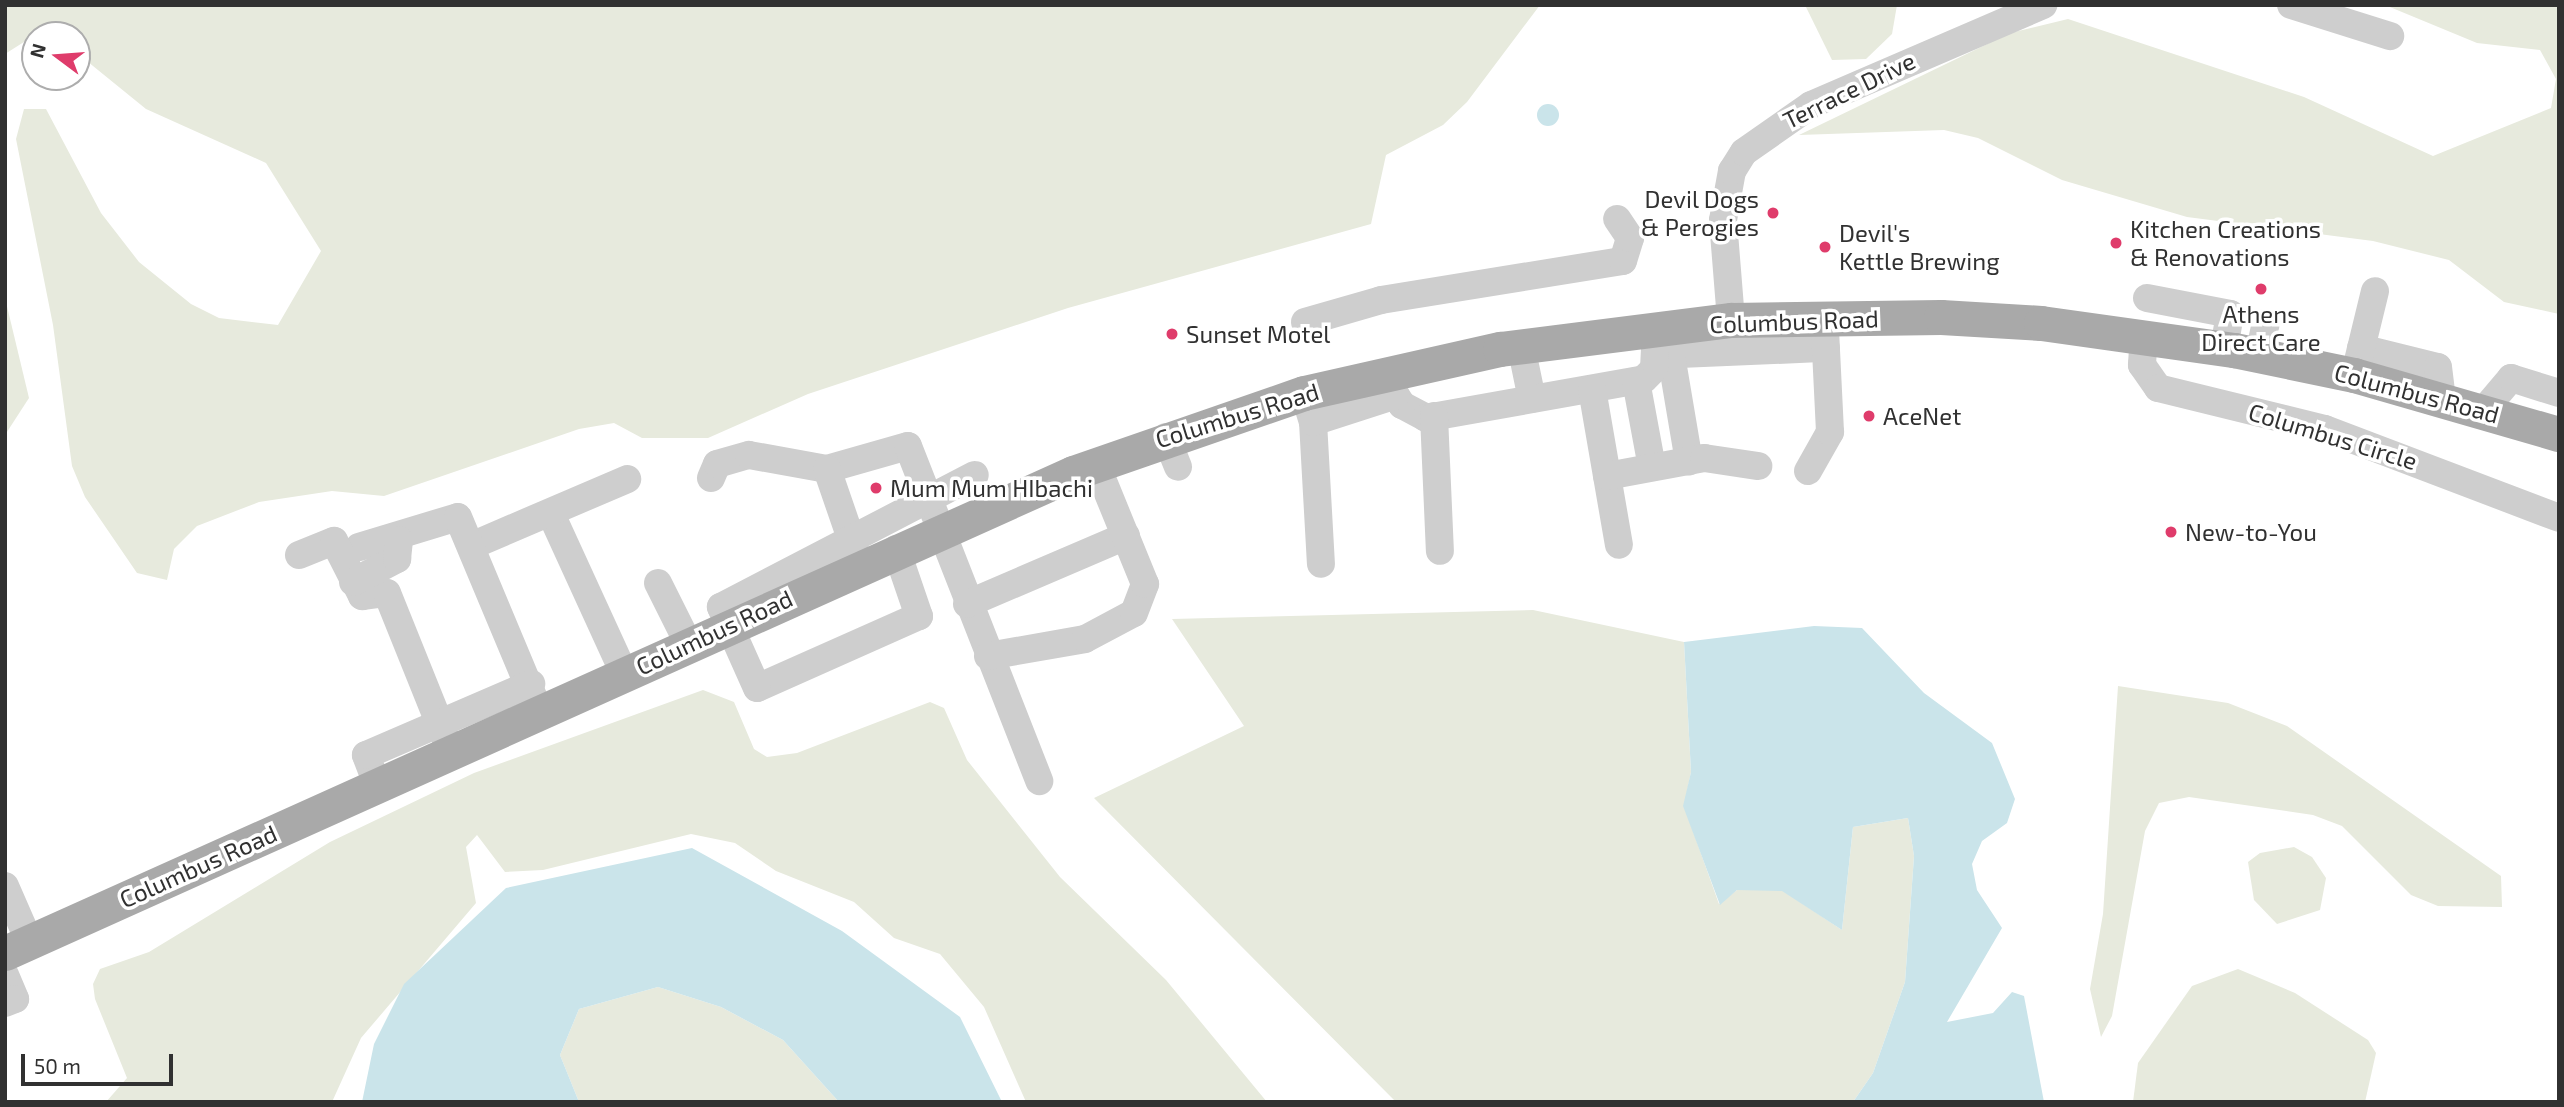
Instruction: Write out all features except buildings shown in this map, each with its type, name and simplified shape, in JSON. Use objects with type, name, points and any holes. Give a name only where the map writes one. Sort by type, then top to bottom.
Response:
[{"type":"main road","name":"Columbus Road","points":[[17,947],[377,783],[445,737],[535,698],[624,673],[727,624],[855,552],[895,549],[932,515],[1096,464],[1172,452],[1309,408],[1521,346],[1661,346],[1731,320],[1825,333],[1941,317],[2144,335],[2224,348],[2262,339],[2358,362],[2442,398],[2559,434]]},
{"type":"street","name":"Terrace Drive","points":[[1731,320],[1723,220],[1732,171],[1744,152],[1811,105],[2043,5]]},
{"type":"street","points":[[2291,5],[2390,36]]},
{"type":"street","points":[[1306,322],[1381,300],[1623,261],[1630,238],[1617,219]]},
{"type":"street","points":[[2358,362],[2375,290]]},
{"type":"street","points":[[2147,298],[2230,314],[2224,348]]},
{"type":"street","points":[[1661,346],[1825,333],[1830,432],[1808,471]]},
{"type":"street","name":"Columbus Circle","points":[[2144,335],[2142,365],[2158,388],[2335,432],[2559,518]]},
{"type":"street","points":[[1521,346],[1532,399]]},
{"type":"street","points":[[1389,384],[1413,414],[1434,416],[1636,381],[1651,376],[1661,346]]},
{"type":"street","points":[[1661,346],[1689,461]]},
{"type":"street","points":[[2484,410],[2511,379],[2559,393]]},
{"type":"street","points":[[1636,381],[1652,467]]},
{"type":"street","points":[[1592,388],[1619,545]]},
{"type":"street","points":[[1309,408],[1321,565]]},
{"type":"street","points":[[1434,416],[1440,551]]},
{"type":"street","points":[[711,478],[717,464],[749,455],[827,468],[908,446],[932,515],[1039,781]]},
{"type":"street","points":[[1607,476],[1689,461],[1758,466]]},
{"type":"street","points":[[988,656],[1084,639],[1134,613],[1145,584],[1096,464]]},
{"type":"street","points":[[827,468],[855,552],[932,515],[975,475]]},
{"type":"street","points":[[471,546],[552,516],[627,479]]},
{"type":"street","points":[[552,516],[624,673]]},
{"type":"street","points":[[359,547],[384,535],[399,540],[458,517],[535,698]]},
{"type":"street","points":[[967,604],[1126,536]]},
{"type":"street","points":[[353,582],[397,559],[399,540]]},
{"type":"street","points":[[299,555],[334,541],[362,596],[387,593],[445,737]]},
{"type":"street","points":[[727,624],[757,688],[919,617],[895,549]]},
{"type":"street","points":[[658,583],[688,643]]},
{"type":"street","points":[[5,886],[17,947]]},
{"type":"street","points":[[5,975],[15,999],[5,1003]]},
{"type":"shaded area","points":[[5,5],[1540,5],[1467,102],[1443,125],[1386,155],[1371,224],[1068,308],[808,394],[708,438],[642,438],[614,423],[579,429],[384,496],[332,491],[259,502],[197,526],[174,549],[167,580],[137,573],[85,497],[72,466],[53,325],[16,139],[24,109],[46,109],[101,213],[139,262],[191,304],[219,318],[278,325],[321,251],[266,163],[146,109],[91,64],[91,21],[21,21],[21,44],[5,54]]},
{"type":"shaded area","points":[[1805,5],[1897,5],[1892,34],[1866,59],[1832,60]]},
{"type":"shaded area","points":[[2385,5],[2559,5],[2559,314],[2504,302],[2449,260],[2373,241],[2187,217],[2062,180],[1978,138],[1944,130],[1799,135],[2010,33],[2068,19],[2304,97],[2433,156],[2551,108],[2556,79],[2540,50],[2477,43]]},
{"type":"shaded area","points":[[5,298],[29,398],[5,435]]},
{"type":"shaded area","points":[[1533,610],[1684,642],[1691,772],[1684,806],[1719,904],[1737,890],[1782,890],[1842,930],[1853,827],[1908,818],[1914,856],[1905,982],[1873,1073],[1853,1102],[1396,1102],[1094,798],[1244,726],[1172,619]]},
{"type":"shaded area","points":[[2118,686],[2228,703],[2287,726],[2501,876],[2502,907],[2438,906],[2411,895],[2342,826],[2313,815],[2189,797],[2159,803],[2145,831],[2112,1016],[2101,1037],[2090,989],[2103,914]]},
{"type":"shaded area","points":[[703,690],[734,702],[754,749],[767,757],[797,753],[930,702],[944,708],[967,760],[1060,877],[1166,980],[1267,1102],[1026,1102],[984,1007],[940,954],[894,938],[854,902],[776,871],[735,843],[691,834],[543,870],[505,872],[477,835],[466,847],[476,903],[361,1038],[332,1102],[106,1102],[127,1078],[95,999],[93,984],[100,969],[149,952],[330,842],[474,773]]},
{"type":"shaded area","points":[[2294,847],[2312,857],[2326,878],[2320,910],[2277,924],[2254,900],[2248,862],[2260,853]]},
{"type":"shaded area","points":[[2238,969],[2295,993],[2368,1040],[2376,1053],[2365,1102],[2133,1102],[2138,1063],[2192,986]]},
{"type":"shaded area","points":[[658,987],[721,1007],[783,1040],[839,1102],[579,1102],[560,1055],[579,1009]]},
{"type":"water","points":[[1548,104],[1556,107],[1559,115],[1556,123],[1548,126],[1540,123],[1537,115],[1540,107]]},
{"type":"water","points":[[1814,626],[1862,628],[1924,693],[1992,743],[2015,799],[2007,823],[1982,841],[1972,864],[1977,890],[2002,928],[1947,1022],[1993,1013],[2012,992],[2024,996],[2044,1102],[1853,1102],[1873,1073],[1905,982],[1914,856],[1908,818],[1853,827],[1842,930],[1782,891],[1737,890],[1720,905],[1683,806],[1691,772],[1684,642]]},
{"type":"water","points":[[692,848],[842,931],[960,1017],[1002,1102],[839,1102],[783,1040],[721,1007],[658,987],[579,1009],[560,1055],[579,1102],[362,1102],[374,1044],[404,984],[506,888]]},
{"type":"place","name":"Devil Dogs & Perogies","points":[[1773,213]]},
{"type":"place","name":"Kitchen Creations & Renovations","points":[[2116,243]]},
{"type":"place","name":"Devil's Kettle Brewing","points":[[1825,247]]},
{"type":"place","name":"Athens Direct Care","points":[[2261,289]]},
{"type":"place","name":"Sunset Motel","points":[[1172,334]]},
{"type":"place","name":"AceNet","points":[[1869,416]]},
{"type":"place","name":"Mum Mum HIbachi","points":[[876,488]]},
{"type":"place","name":"New-to-You","points":[[2171,532]]}]
